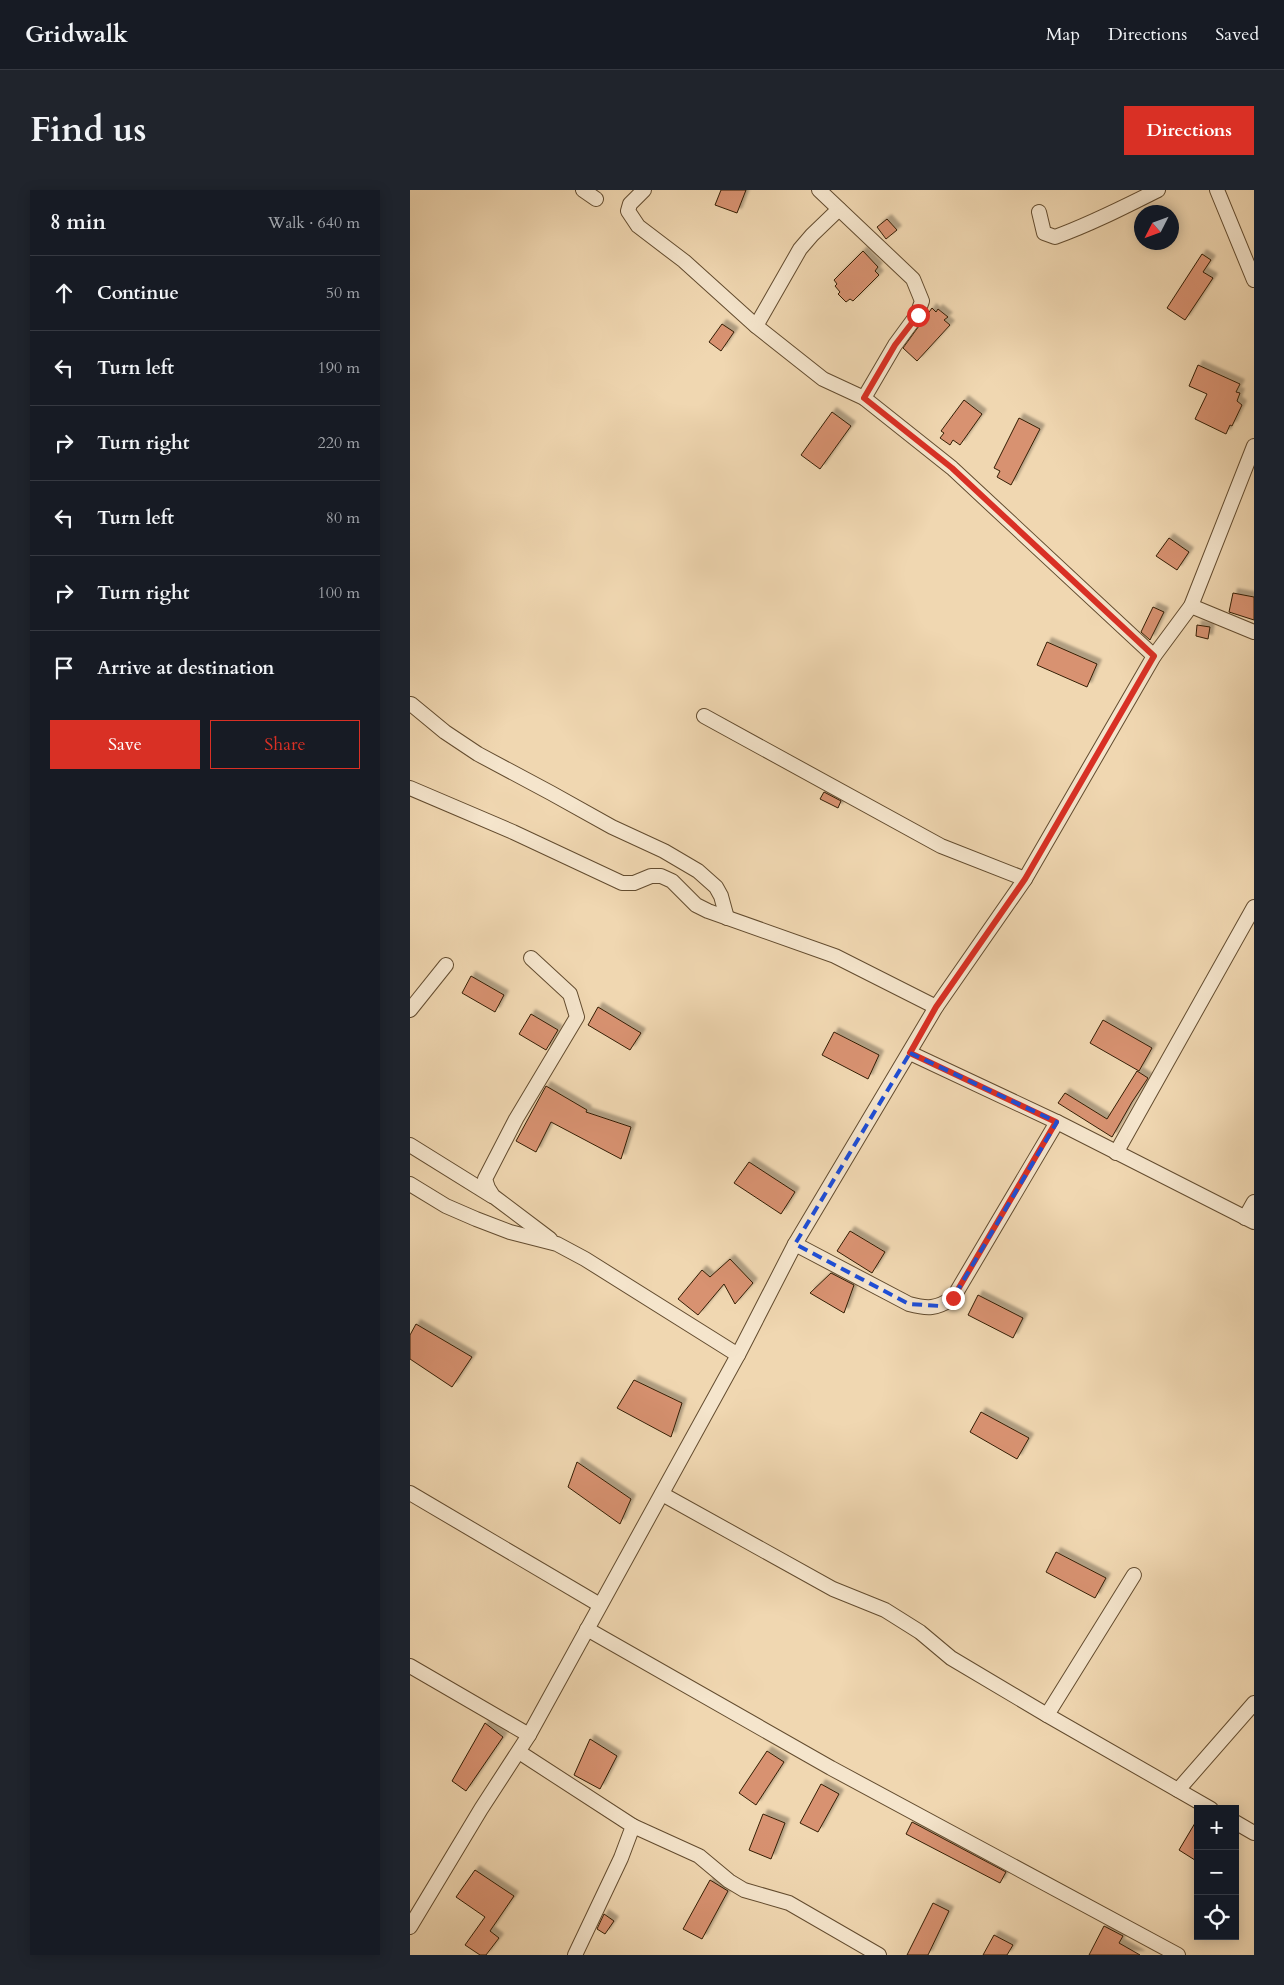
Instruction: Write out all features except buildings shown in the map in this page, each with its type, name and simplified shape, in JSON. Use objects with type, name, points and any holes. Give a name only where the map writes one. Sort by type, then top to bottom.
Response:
[{"type":"street","points":[[583,190],[596,199]]},
{"type":"street","points":[[644,190],[630,204],[628,212],[632,219],[684,261],[756,326],[823,379],[864,398],[952,468],[1154,656]]},
{"type":"street","points":[[819,190],[912,279],[922,301],[918,315],[895,345],[864,398]]},
{"type":"street","points":[[1039,212],[1044,233],[1055,237],[1092,222],[1109,212],[1158,190]]},
{"type":"street","points":[[1217,190],[1254,280]]},
{"type":"street","points":[[756,326],[800,250],[812,235],[839,209]]},
{"type":"street","points":[[410,1927],[481,1809],[519,1752],[738,1355],[795,1244],[936,1007],[1025,879],[1154,656],[1191,606],[1254,446]]},
{"type":"street","points":[[1191,606],[1254,632]]},
{"type":"street","points":[[411,704],[445,732],[478,754],[551,792],[612,827],[664,851],[698,871],[716,887],[721,896],[727,918]]},
{"type":"street","points":[[704,716],[941,846],[1025,879]]},
{"type":"street","points":[[410,788],[513,832],[617,881],[634,883],[651,876],[661,876],[672,881],[696,905],[727,918],[835,956],[936,1007]]},
{"type":"street","points":[[1116,1153],[1254,907]]},
{"type":"street","points":[[493,1196],[485,1179],[497,1153],[577,1017],[570,994],[531,958]]},
{"type":"street","points":[[410,1010],[446,965]]},
{"type":"street","points":[[910,1053],[1056,1122],[1250,1220],[1254,1202]]},
{"type":"street","points":[[795,1244],[909,1304],[924,1308],[940,1306],[953,1298],[1056,1122]]},
{"type":"street","points":[[410,1145],[493,1196],[557,1244],[585,1259],[738,1355]]},
{"type":"street","points":[[410,1184],[446,1206],[476,1220],[510,1232],[557,1244]]},
{"type":"street","points":[[410,1493],[600,1605]]},
{"type":"street","points":[[662,1494],[833,1589],[886,1610],[920,1632],[952,1658],[1204,1805]]},
{"type":"street","points":[[1047,1715],[1134,1575]]},
{"type":"street","points":[[587,1629],[831,1768],[1178,1955]]},
{"type":"street","points":[[410,1666],[529,1734]]},
{"type":"street","points":[[1178,1790],[1254,1703]]},
{"type":"street","points":[[519,1752],[634,1826],[699,1856],[729,1881],[744,1890],[789,1903],[879,1955]]},
{"type":"street","points":[[1239,1824],[1254,1833]]},
{"type":"street","points":[[575,1955],[634,1826]]},
{"type":"highlighted area","points":[[910,1053],[1057,1122],[953,1298],[940,1306],[909,1304],[795,1244]]},
{"type":"route","points":[[918,315],[895,345],[864,398],[952,468],[1154,656],[1025,879],[936,1007],[910,1053],[1056,1122],[953,1298]]}]
